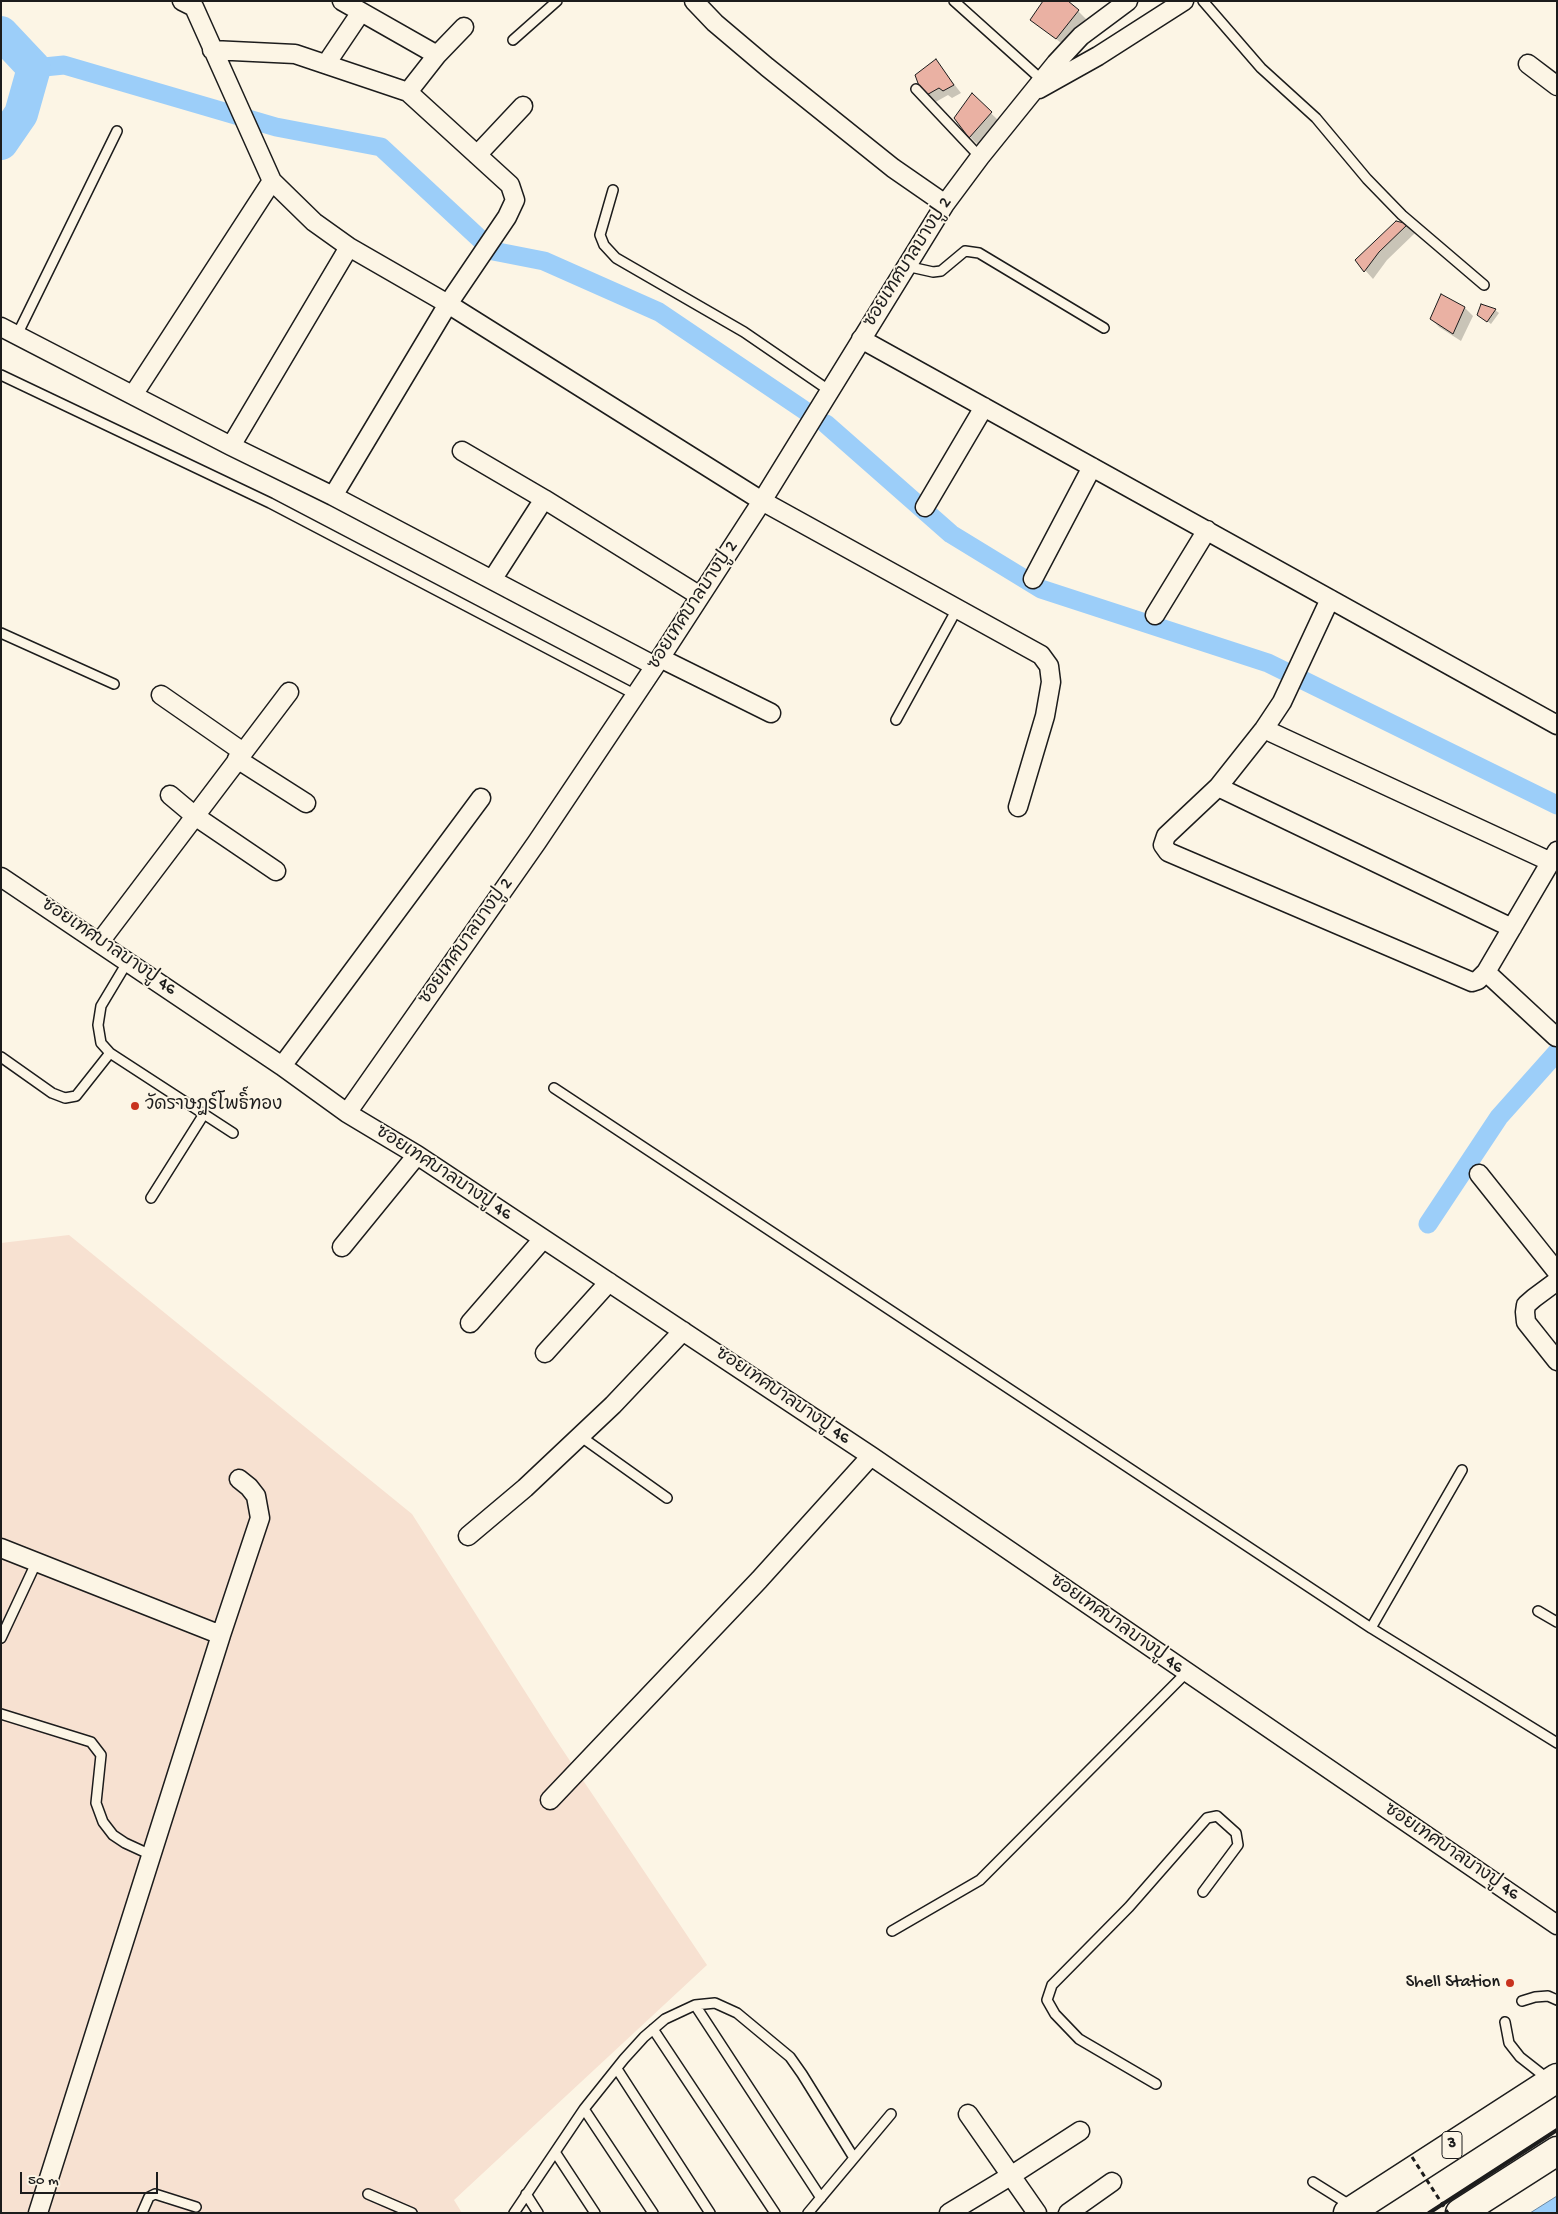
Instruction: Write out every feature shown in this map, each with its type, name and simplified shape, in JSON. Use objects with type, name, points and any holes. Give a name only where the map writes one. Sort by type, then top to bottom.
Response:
[{"type":"highway","name":"3","points":[[1351,2210],[1554,2080]]},
{"type":"highway","points":[[1460,2213],[1557,2151]]},
{"type":"street","points":[[342,1],[437,55]]},
{"type":"street","points":[[694,1],[714,23],[790,86],[893,168],[945,204]]},
{"type":"street","name":"ซอยเทศบาลบางปู 2","points":[[347,1114],[531,850],[658,662],[762,501],[945,204],[980,157],[1082,36],[1128,1]]},
{"type":"street","name":"ซอยเทศบาลบางปู 2","points":[[1040,86],[1098,56],[1184,1]]},
{"type":"street","points":[[190,3],[272,181],[314,222],[349,247],[448,304],[762,501],[1041,654],[1049,666],[1051,682],[1045,716],[1018,808]]},
{"type":"street","points":[[326,64],[361,12]]},
{"type":"street","points":[[408,92],[437,55],[464,27]]},
{"type":"street","points":[[212,50],[294,54],[408,92],[510,185],[515,200],[491,241],[448,304],[333,496]]},
{"type":"street","points":[[1528,64],[1557,86]]},
{"type":"street","points":[[477,155],[522,106]]},
{"type":"street","points":[[133,395],[272,181]]},
{"type":"street","points":[[231,446],[349,247]]},
{"type":"street","points":[[9,331],[231,446],[333,496],[492,580],[658,662],[771,713]]},
{"type":"street","points":[[861,339],[1557,725]]},
{"type":"street","points":[[925,507],[984,407]]},
{"type":"street","points":[[462,451],[544,499],[700,596]]},
{"type":"street","points":[[1033,579],[1092,467]]},
{"type":"street","points":[[492,580],[544,499]]},
{"type":"street","points":[[1154,615],[1207,530]]},
{"type":"street","points":[[1264,728],[1552,866],[1486,972],[1478,980],[1465,980],[1168,852],[1163,845],[1166,836],[1218,787],[1282,702],[1330,598]]},
{"type":"street","points":[[99,943],[289,692]]},
{"type":"street","points":[[161,696],[240,756],[306,802]]},
{"type":"street","points":[[1218,787],[1512,928]]},
{"type":"street","points":[[170,795],[195,816],[276,871]]},
{"type":"street","points":[[282,1066],[481,798]]},
{"type":"street","name":"ซอยเทศบาลบางปู 46","points":[[1,877],[282,1066],[347,1114],[417,1155],[871,1456],[1557,1925]]},
{"type":"street","points":[[1486,972],[1556,1037]]},
{"type":"street","points":[[342,1247],[417,1155]]},
{"type":"street","points":[[1479,1174],[1557,1272]]},
{"type":"street","points":[[470,1324],[543,1239]]},
{"type":"street","points":[[1557,1281],[1534,1298],[1526,1306],[1525,1312],[1526,1322],[1557,1361]]},
{"type":"street","points":[[545,1353],[609,1282]]},
{"type":"street","points":[[468,1536],[525,1488],[613,1406],[683,1331]]},
{"type":"street","points":[[550,1800],[759,1580],[871,1456]]},
{"type":"street","points":[[38,2213],[221,1635],[260,1518],[256,1496],[249,1486],[239,1479]]},
{"type":"street","points":[[1,1548],[221,1635]]},
{"type":"street","points":[[968,2114],[1037,2213]]},
{"type":"street","points":[[949,2213],[1012,2175],[1080,2130]]},
{"type":"street","points":[[1068,2213],[1112,2182]]},
{"type":"lane","points":[[514,40],[557,1]]},
{"type":"lane","points":[[954,1],[1040,86]]},
{"type":"lane","points":[[1203,1],[1261,68],[1316,118],[1367,179],[1402,215],[1484,285]]},
{"type":"lane","points":[[916,89],[980,157]]},
{"type":"lane","points":[[9,331],[117,131]]},
{"type":"lane","points":[[613,190],[600,235],[604,245],[616,258],[744,332],[830,391]]},
{"type":"lane","points":[[906,266],[934,272],[941,271],[965,251],[979,253],[1104,328]]},
{"type":"lane","points":[[1,374],[270,503],[636,694]]},
{"type":"lane","points":[[896,720],[957,609]]},
{"type":"lane","points":[[1,633],[114,684]]},
{"type":"lane","points":[[128,961],[100,1006],[98,1025],[101,1043],[110,1054],[232,1132]]},
{"type":"lane","points":[[1,1057],[52,1093],[65,1098],[76,1096],[110,1054]]},
{"type":"lane","points":[[554,1088],[1371,1628],[1557,1743]]},
{"type":"lane","points":[[151,1198],[204,1114]]},
{"type":"lane","points":[[580,1436],[667,1498]]},
{"type":"lane","points":[[1371,1628],[1462,1470]]},
{"type":"lane","points":[[1,1638],[37,1561]]},
{"type":"lane","points":[[1538,1611],[1557,1622]]},
{"type":"lane","points":[[892,1931],[980,1880],[1186,1673]]},
{"type":"lane","points":[[1,1714],[91,1742],[101,1755],[96,1803],[103,1822],[119,1839],[151,1855]]},
{"type":"lane","points":[[1156,2084],[1079,2039],[1055,2014],[1047,2000],[1052,1984],[1129,1907],[1207,1818],[1216,1816],[1236,1833],[1238,1845],[1203,1892]]},
{"type":"lane","points":[[1522,2001],[1548,1996],[1557,2000]]},
{"type":"lane","points":[[514,2213],[584,2109],[617,2069],[664,2019],[695,2005],[715,2003],[737,2013],[790,2057],[854,2158]]},
{"type":"lane","points":[[695,2005],[821,2198]]},
{"type":"lane","points":[[1505,2022],[1510,2043],[1520,2057],[1554,2080]]},
{"type":"lane","points":[[653,2029],[775,2213]]},
{"type":"lane","points":[[617,2069],[710,2213]]},
{"type":"lane","points":[[584,2109],[653,2213]]},
{"type":"lane","points":[[808,2213],[891,2114]]},
{"type":"lane","points":[[554,2152],[595,2213]]},
{"type":"lane","points":[[1313,2182],[1351,2210]]},
{"type":"lane","points":[[142,2213],[149,2196],[156,2194],[196,2207]]},
{"type":"lane","points":[[368,2194],[412,2213]]},
{"type":"lane","points":[[526,2194],[538,2213]]},
{"type":"path","points":[[1412,2157],[1448,2213]]},
{"type":"shaded area","points":[[69,1235],[412,1514],[554,1737],[707,1965],[454,2200],[462,2213],[1,2213],[1,1243]]},
{"type":"water","points":[[1557,2196],[1557,2213],[1530,2213]]},
{"type":"building","points":[[1043,1],[1068,1],[1079,10],[1056,39],[1030,20]]},
{"type":"building","points":[[936,59],[954,85],[943,91],[939,88],[923,97],[915,75]]},
{"type":"building","points":[[972,93],[992,112],[969,138],[954,118]]},
{"type":"building","points":[[1396,221],[1408,224],[1379,252],[1364,272],[1355,260]]},
{"type":"building","points":[[1441,294],[1465,307],[1453,334],[1430,319]]},
{"type":"building","points":[[1481,304],[1496,309],[1487,322],[1477,315]]},
{"type":"waterway","points":[[1,33],[34,68],[21,114],[1,143]]},
{"type":"waterway","points":[[34,68],[64,65],[276,127],[381,147],[493,251],[544,261],[659,312],[807,412]]},
{"type":"waterway","points":[[826,424],[951,534],[1041,589],[1268,663],[1557,805]]},
{"type":"waterway","points":[[1428,1224],[1499,1117],[1557,1052]]},
{"type":"railway","points":[[1429,2213],[1557,2130]]},
{"type":"place","name":"วัดราษฎร์โพธิ์ทอง","points":[[135,1106]]},
{"type":"place","name":"Shell Station","points":[[1510,1983]]}]
